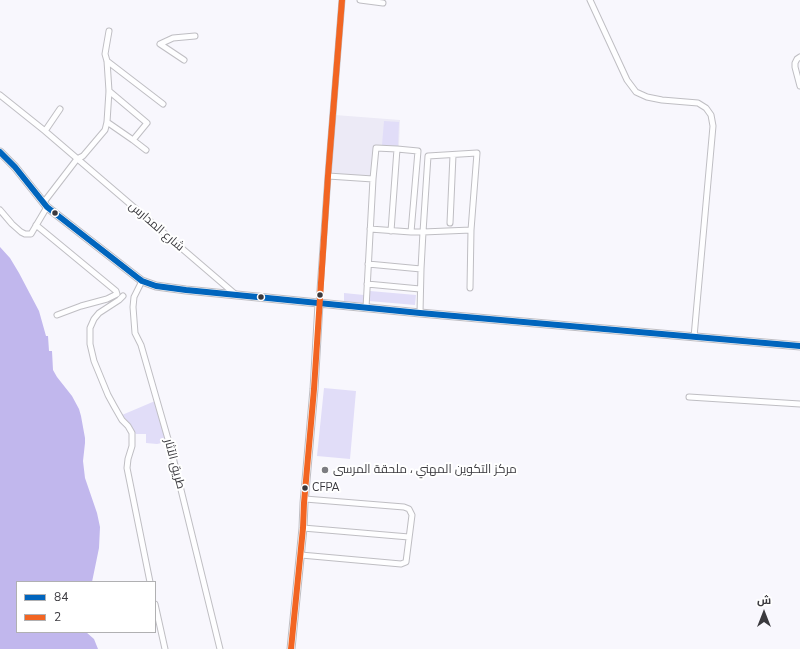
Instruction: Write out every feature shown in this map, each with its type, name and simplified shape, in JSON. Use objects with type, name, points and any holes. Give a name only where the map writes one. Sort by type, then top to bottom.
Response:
[{"type":"main road","points":[[0,152],[15,167],[45,205],[122,267],[142,281],[156,286],[320,304],[800,346]]},
{"type":"main road","points":[[291,649],[304,528],[320,304]]},
{"type":"street","points":[[320,304],[328,176],[342,0]]},
{"type":"street","points":[[360,0],[383,3]]},
{"type":"street","points":[[590,0],[627,80],[636,92],[647,97],[662,100],[698,103],[706,108],[711,115],[713,126],[694,337]]},
{"type":"street","points":[[0,210],[21,232],[31,234],[45,205],[77,159],[84,156],[104,130],[108,122],[109,92],[107,61],[105,54],[109,31]]},
{"type":"street","points":[[184,60],[160,44],[173,38],[196,36]]},
{"type":"street","points":[[800,57],[795,63],[795,67],[800,86]]},
{"type":"street","points":[[107,61],[164,104]]},
{"type":"street","points":[[109,92],[147,122],[133,140]]},
{"type":"street","name":"شارع المدارس","points":[[0,95],[236,295]]},
{"type":"street","points":[[45,132],[60,110]]},
{"type":"street","points":[[108,122],[146,150]]},
{"type":"street","points":[[366,308],[376,148],[418,151],[410,232]]},
{"type":"street","points":[[391,231],[397,149]]},
{"type":"street","points":[[420,313],[421,269],[428,156],[477,153],[471,230],[470,288]]},
{"type":"street","points":[[450,223],[453,155]]},
{"type":"street","points":[[328,176],[373,179]]},
{"type":"street","points":[[36,226],[116,291],[121,298]]},
{"type":"street","points":[[370,229],[410,232],[471,230]]},
{"type":"street","points":[[368,264],[421,269]]},
{"type":"street","name":"طريق الآثار","points":[[142,281],[134,297],[133,307],[135,333],[141,345],[172,453],[220,649]]},
{"type":"street","points":[[367,284],[420,289]]},
{"type":"street","points":[[57,315],[81,306],[107,299],[117,294]]},
{"type":"street","points":[[134,297],[121,298],[99,313],[94,319],[90,328],[90,344],[94,361],[108,395],[122,420],[132,433],[132,446],[127,468],[150,581]]},
{"type":"street","points":[[689,397],[800,404]]},
{"type":"street","points":[[301,555],[401,564],[406,562],[412,515],[410,509],[404,507],[305,499]]},
{"type":"street","points":[[304,528],[409,537]]},
{"type":"street","points":[[156,608],[165,649]]},
{"type":"shaded area","points":[[335,115],[400,120],[399,148],[374,146],[371,179],[331,175]]},
{"type":"shaded area","points":[[384,121],[399,122],[398,146],[382,145]]},
{"type":"shaded area","points":[[0,247],[10,258],[39,311],[46,336],[48,336],[49,351],[52,351],[53,370],[72,396],[79,409],[85,438],[83,461],[85,478],[97,513],[100,527],[99,548],[92,581],[16,581],[16,633],[87,633],[94,639],[98,649],[0,649]]},
{"type":"shaded area","points":[[370,291],[416,295],[415,305],[369,301]]},
{"type":"shaded area","points":[[344,293],[364,295],[363,303],[344,302]]},
{"type":"shaded area","points":[[324,388],[356,391],[350,459],[317,456]]},
{"type":"shaded area","points":[[155,401],[166,442],[157,444],[146,443],[146,434],[136,434],[122,415]]},
{"type":"transit line","name":"2","points":[[291,649],[303,528],[314,389],[328,176],[342,0]]},
{"type":"transit line","name":"84","points":[[0,152],[15,167],[47,207],[142,281],[156,286],[420,313],[800,346]]},
{"type":"place","name":"مركز التكوين المهني ، ملحقة المرسى","points":[[325,470]]},
{"type":"place","name":"CFPA","points":[[305,488]]}]
